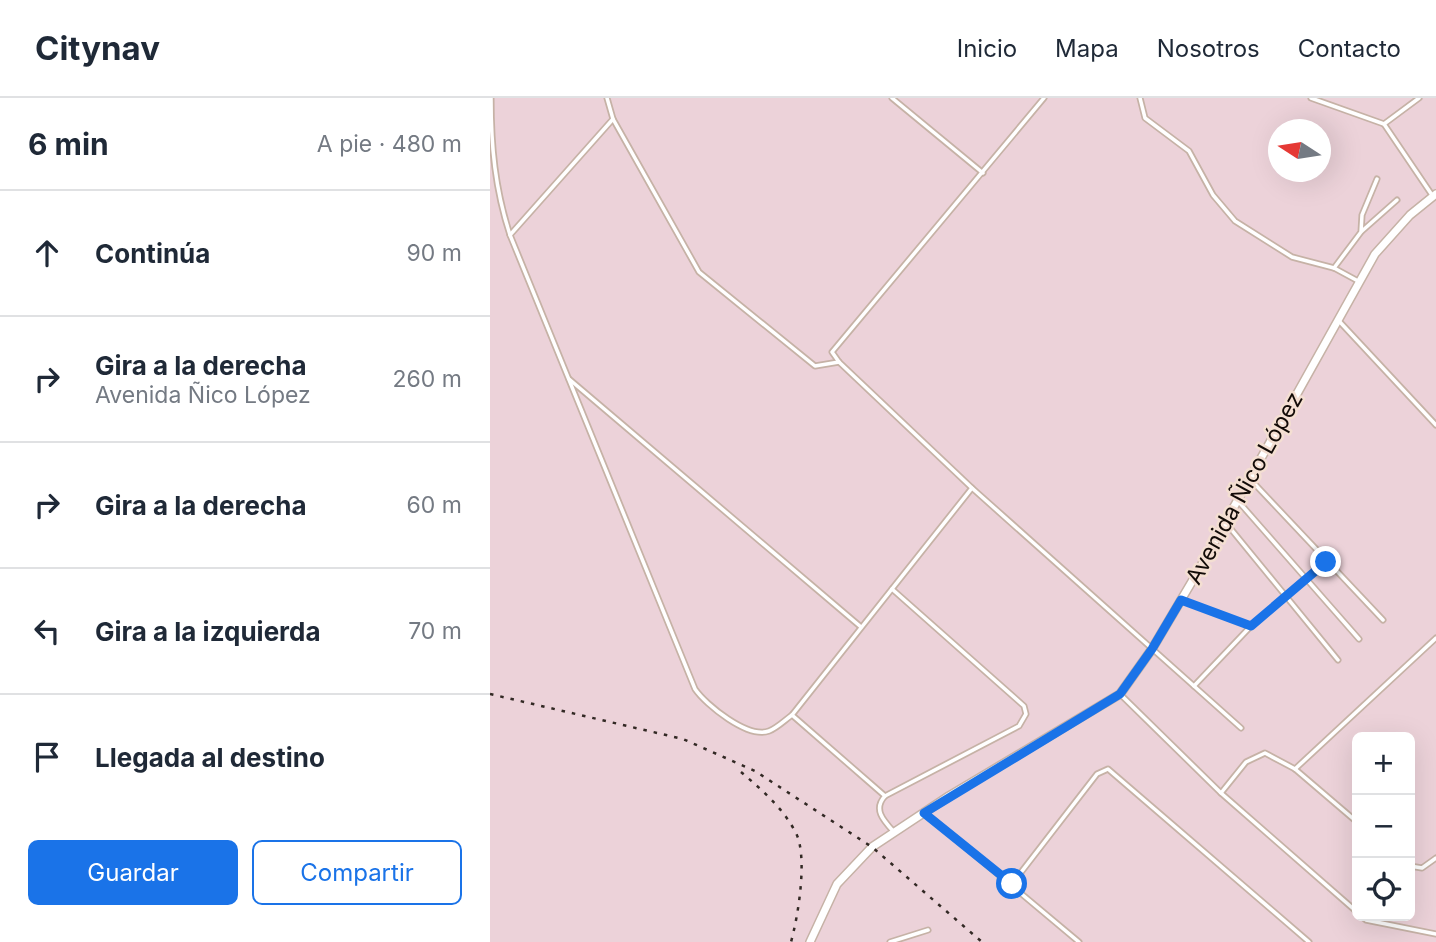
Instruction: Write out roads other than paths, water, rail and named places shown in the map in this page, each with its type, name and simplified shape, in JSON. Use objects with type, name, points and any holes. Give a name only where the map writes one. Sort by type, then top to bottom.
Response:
[{"type":"street","name":"Avenida Ñico López","points":[[810,942],[837,884],[893,831],[1120,694],[1152,649],[1181,600],[1375,254],[1410,215],[1435,195]]},
{"type":"lane","points":[[491,98],[491,143],[498,196],[510,235],[695,690],[706,705],[758,732],[769,731],[792,715],[972,488]]},
{"type":"lane","points":[[607,98],[613,119],[699,272],[815,366],[839,362]]},
{"type":"lane","points":[[892,98],[984,173]]},
{"type":"lane","points":[[1044,98],[832,352],[839,362],[972,488],[1241,728]]},
{"type":"lane","points":[[1140,98],[1145,118],[1189,151],[1213,195],[1235,221],[1292,257],[1334,268],[1359,281]]},
{"type":"lane","points":[[1311,98],[1384,124],[1435,195]]},
{"type":"lane","points":[[1384,124],[1419,98]]},
{"type":"lane","points":[[510,235],[613,119]]},
{"type":"lane","points":[[1361,232],[1362,215],[1377,179]]},
{"type":"lane","points":[[1334,268],[1361,232],[1397,200]]},
{"type":"lane","points":[[1338,320],[1436,425]]},
{"type":"lane","points":[[567,377],[861,627]]},
{"type":"lane","points":[[1250,479],[1383,620]]},
{"type":"lane","points":[[1238,500],[1359,639]]},
{"type":"lane","points":[[1226,522],[1338,660]]},
{"type":"lane","points":[[1194,686],[1251,626],[1326,562]]},
{"type":"lane","points":[[892,589],[1024,706],[1026,714],[1019,726],[885,796],[879,810],[881,817],[893,831]]},
{"type":"lane","points":[[1181,600],[1251,626]]},
{"type":"lane","points":[[1295,769],[1436,638]]},
{"type":"lane","points":[[1120,694],[1221,793],[1352,908]]},
{"type":"lane","points":[[792,715],[885,796]]},
{"type":"lane","points":[[1221,793],[1254,756],[1265,753],[1295,769],[1352,818]]},
{"type":"lane","points":[[1012,884],[1097,774],[1108,769],[1309,942]]},
{"type":"lane","points":[[924,813],[1079,942]]},
{"type":"lane","points":[[1415,867],[1422,868],[1436,858]]},
{"type":"lane","points":[[1371,921],[1436,934]]},
{"type":"lane","points":[[890,942],[928,930]]},
{"type":"railway","points":[[490,694],[683,739],[755,771],[872,847],[982,942]]},
{"type":"railway","points":[[741,772],[778,807],[791,824],[800,844],[801,887],[791,942]]}]
